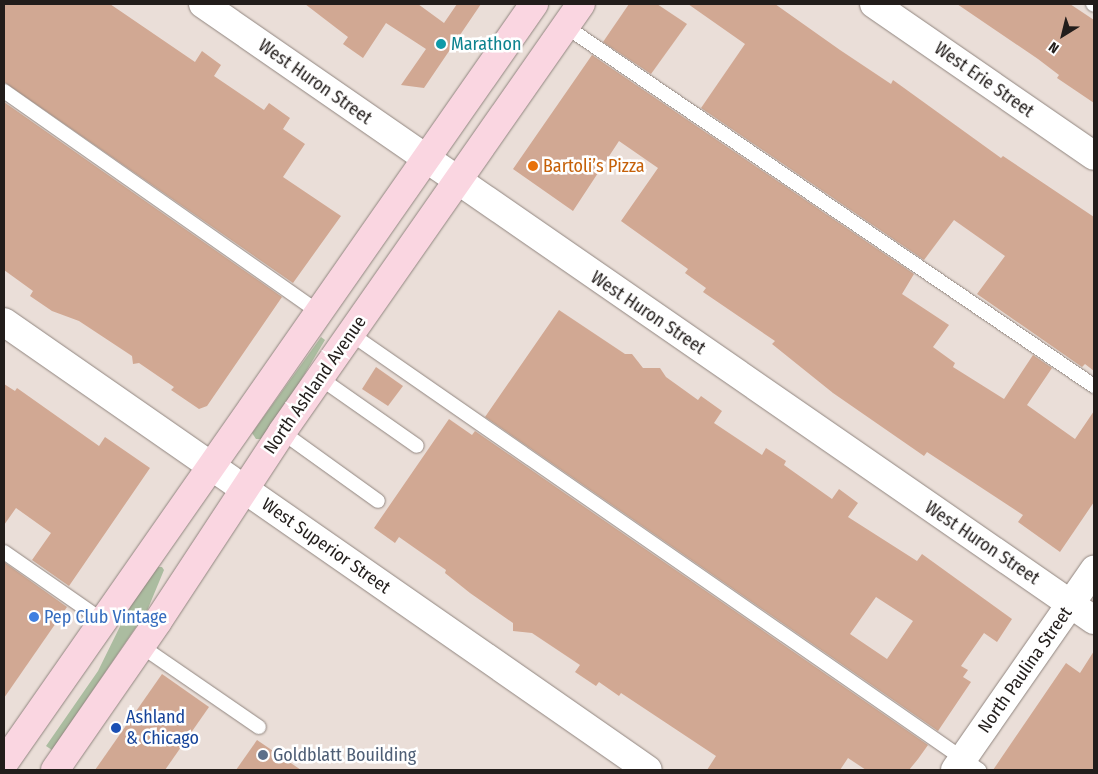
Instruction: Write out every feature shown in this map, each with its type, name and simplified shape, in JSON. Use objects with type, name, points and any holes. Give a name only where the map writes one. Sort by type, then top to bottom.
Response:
[{"type":"main road","name":"North Ashland Avenue","points":[[4,763],[102,620],[213,467],[534,4]]},
{"type":"main road","name":"North Ashland Avenue","points":[[55,770],[141,646],[282,432],[581,4]]},
{"type":"street","name":"West Huron Street","points":[[203,4],[456,182],[1094,620]]},
{"type":"street","name":"West Erie Street","points":[[874,4],[1094,156]]},
{"type":"street","name":"West Superior Street","points":[[4,322],[648,770]]},
{"type":"street","name":"North Paulina Street","points":[[966,767],[1094,570]]},
{"type":"lane","points":[[565,26],[1094,386]]},
{"type":"lane","points":[[4,92],[320,313]]},
{"type":"lane","points":[[351,334],[966,767]]},
{"type":"lane","points":[[320,378],[417,446]]},
{"type":"lane","points":[[282,432],[378,500]]},
{"type":"lane","points":[[4,552],[102,620]]},
{"type":"lane","points":[[141,646],[259,727]]},
{"type":"green space","points":[[321,337],[325,340],[298,385],[261,439],[256,439],[252,433]]},
{"type":"green space","points":[[157,567],[162,567],[164,570],[147,611],[52,750],[46,746],[98,671],[131,604]]},
{"type":"building","points":[[4,4],[110,4],[195,62],[202,51],[221,65],[214,76],[264,110],[269,103],[290,118],[283,129],[305,144],[283,177],[341,216],[293,283],[4,82]]},
{"type":"building","points":[[305,4],[418,4],[444,23],[457,4],[481,4],[424,88],[401,85],[426,49],[386,23],[363,58],[343,44],[348,37]]},
{"type":"building","points":[[629,4],[657,4],[687,24],[651,74],[603,42]]},
{"type":"building","points":[[688,4],[775,4],[891,84],[893,80],[1001,158],[1003,156],[1094,217],[1094,371],[1085,364],[1082,367],[977,294],[1005,256],[954,220],[924,260],[701,108],[745,44]]},
{"type":"building","points":[[957,4],[1070,4],[1094,20],[1094,103],[1057,78],[1059,75],[1038,59]]},
{"type":"building","points":[[592,55],[914,274],[902,294],[949,325],[933,347],[955,363],[953,367],[1004,399],[1033,355],[1052,368],[1027,405],[1075,439],[1094,411],[1094,502],[1060,552],[1018,522],[1023,515],[927,452],[924,456],[833,393],[772,344],[775,341],[703,292],[706,288],[685,273],[688,269],[621,221],[658,168],[619,141],[573,211],[513,169]]},
{"type":"building","points":[[4,102],[282,297],[207,406],[199,409],[171,390],[174,387],[139,363],[133,364],[132,356],[79,321],[52,311],[30,296],[33,291],[4,270]]},
{"type":"building","points":[[559,310],[625,354],[632,354],[643,368],[660,368],[666,377],[698,400],[701,396],[722,411],[714,423],[762,455],[766,448],[786,461],[784,465],[832,499],[839,489],[858,503],[848,517],[917,561],[922,554],[1012,619],[997,642],[984,633],[961,666],[968,670],[963,677],[971,682],[938,731],[485,417]],"holes":[[[876,597],[913,621],[887,659],[850,634]]]},
{"type":"building","points":[[376,367],[403,386],[388,406],[362,389]]},
{"type":"building","points":[[4,384],[15,391],[17,388],[99,446],[105,437],[150,468],[69,586],[32,560],[51,533],[16,508],[4,525]]},
{"type":"building","points":[[449,419],[472,435],[475,431],[928,745],[909,770],[866,770],[848,758],[840,770],[707,770],[716,756],[621,693],[619,696],[599,682],[596,686],[575,672],[580,665],[532,633],[513,631],[513,623],[470,593],[445,573],[446,570],[399,537],[395,543],[374,528]]},
{"type":"building","points":[[4,562],[67,607],[4,698]]},
{"type":"building","points":[[1094,651],[1094,770],[993,770],[1066,663],[1080,673]]},
{"type":"building","points":[[162,674],[209,707],[165,770],[95,770]]},
{"type":"building","name":"Goldblatt Bouilding","points":[[257,740],[301,770],[236,770]]},
{"type":"place","name":"Marathon","points":[[441,44]]},
{"type":"place","name":"Bartoli’s Pizza","points":[[533,166]]},
{"type":"place","name":"Pep Club Vintage","points":[[34,617]]},
{"type":"place","name":"Ashland & Chicago","points":[[116,728]]},
{"type":"place","name":"Goldblatt Bouilding","points":[[263,755]]}]
